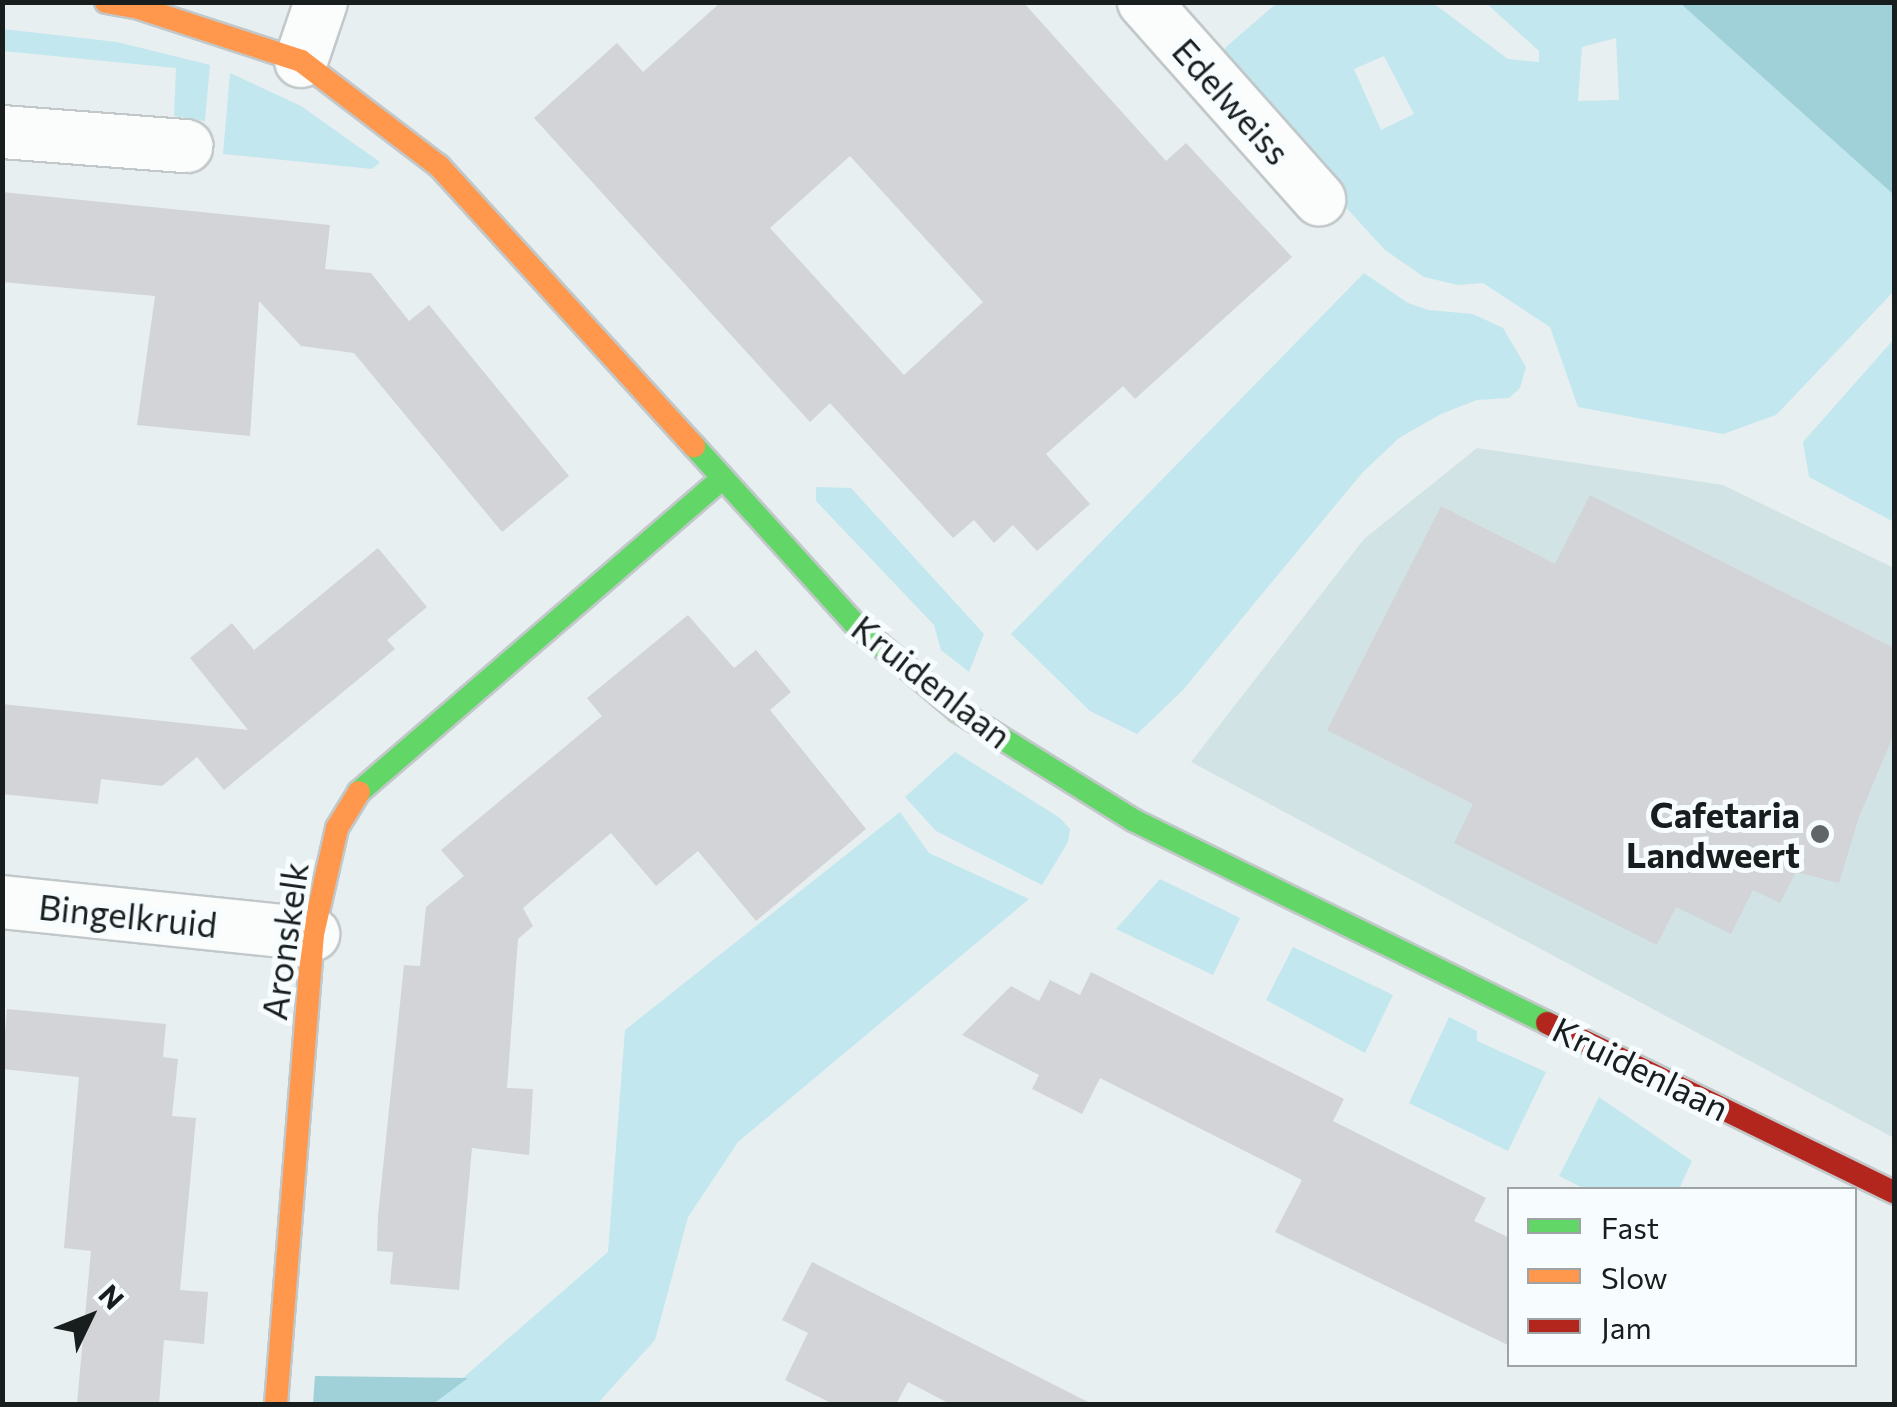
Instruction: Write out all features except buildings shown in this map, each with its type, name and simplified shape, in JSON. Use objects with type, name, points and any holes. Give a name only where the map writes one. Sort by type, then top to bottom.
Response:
[{"type":"street","name":"Kruidenlaan","points":[[106,2],[140,8],[301,61],[439,166],[854,623],[943,699],[1103,803],[1894,1192]]},
{"type":"street","points":[[301,61],[320,2]]},
{"type":"street","name":"Edelweiss","points":[[1144,2],[1319,199]]},
{"type":"street","points":[[2,132],[186,146]]},
{"type":"street","name":"Aronskelk","points":[[276,1404],[313,934],[337,828],[363,786],[721,479]]},
{"type":"street","name":"Bingelkruid","points":[[2,902],[313,934]]},
{"type":"shaded area","points":[[1277,3],[1433,3],[1508,59],[1539,62],[1539,51],[1486,3],[1680,3],[1894,195],[1894,291],[1776,415],[1723,434],[1578,407],[1550,327],[1483,283],[1458,285],[1424,277],[1385,250],[1219,69],[1226,47]],"holes":[[[1616,38],[1619,100],[1578,101],[1582,47]],[[1384,56],[1414,114],[1381,130],[1354,69]]]},
{"type":"shaded area","points":[[1680,3],[1894,3],[1894,195]]},
{"type":"shaded area","points":[[3,29],[117,42],[210,65],[205,121],[174,116],[176,68],[3,51]]},
{"type":"shaded area","points":[[230,73],[301,106],[380,162],[372,169],[223,154]]},
{"type":"shaded area","points":[[1364,273],[1408,303],[1428,310],[1473,314],[1503,328],[1526,367],[1520,388],[1509,398],[1477,400],[1441,414],[1399,438],[1362,473],[1182,691],[1137,734],[1090,711],[1011,634]]},
{"type":"shaded area","points":[[1894,339],[1894,522],[1809,477],[1803,442]]},
{"type":"shaded area","points":[[1477,448],[1723,485],[1894,568],[1894,1138],[1191,762],[1364,539]]},
{"type":"shaded area","points":[[816,487],[851,488],[984,634],[969,672],[941,650],[934,625],[816,501]]},
{"type":"shaded area","points":[[955,752],[1060,818],[1070,829],[1068,842],[1042,885],[936,831],[905,797]]},
{"type":"shaded area","points":[[900,812],[929,853],[1029,899],[738,1142],[688,1217],[655,1340],[597,1404],[433,1404],[608,1252],[625,1030]]},
{"type":"shaded area","points":[[1160,879],[1240,918],[1213,975],[1116,929]]},
{"type":"shaded area","points":[[1293,947],[1393,995],[1365,1053],[1266,1000]]},
{"type":"shaded area","points":[[1449,1017],[1477,1031],[1477,1041],[1546,1072],[1508,1151],[1409,1103]]},
{"type":"shaded area","points":[[1599,1097],[1692,1161],[1680,1187],[1581,1187],[1559,1176]]},
{"type":"shaded area","points":[[315,1376],[468,1378],[433,1404],[313,1404]]},
{"type":"traffic: fast","points":[[694,446],[854,623],[958,711],[1133,820],[1547,1023]]},
{"type":"traffic: fast","points":[[359,792],[721,479]]},
{"type":"traffic: slow","points":[[106,2],[139,8],[301,61],[439,166],[694,446]]},
{"type":"traffic: slow","points":[[276,1404],[313,934],[337,828],[359,792]]},
{"type":"traffic: jam","points":[[1547,1023],[1894,1192]]},
{"type":"place","name":"Cafetaria Landweert","points":[[1820,834]]}]
